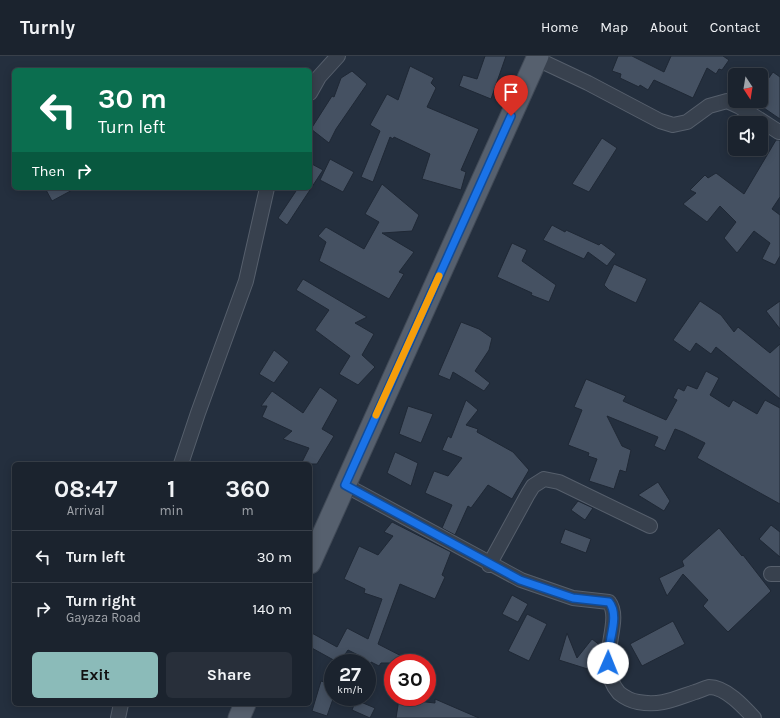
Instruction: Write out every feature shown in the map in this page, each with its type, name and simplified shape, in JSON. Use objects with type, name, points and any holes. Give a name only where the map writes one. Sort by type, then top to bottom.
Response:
[{"type":"main road","points":[[312,559],[538,58]]},
{"type":"main road","points":[[239,718],[244,706]]},
{"type":"street","points":[[312,89],[319,76],[338,56]]},
{"type":"street","points":[[538,58],[660,121],[672,125],[687,122],[709,106],[726,101],[740,107],[779,132]]},
{"type":"street","points":[[182,462],[246,281],[267,190]]},
{"type":"street","points":[[489,565],[528,494],[534,486],[544,479],[559,482],[650,526]]},
{"type":"street","points":[[345,485],[489,565],[520,580],[573,598],[609,602],[614,608],[615,616],[607,654],[612,677],[620,693],[633,701],[660,704],[709,688],[722,690],[754,718]]},
{"type":"street","points":[[118,718],[121,706]]},
{"type":"building","points":[[485,56],[506,56],[491,99],[459,86],[463,75],[477,79]]},
{"type":"building","points":[[618,56],[632,56],[664,72],[671,56],[723,56],[729,60],[722,70],[719,69],[716,74],[707,68],[693,98],[654,80],[648,90],[640,85],[639,87],[620,78],[621,74],[612,71]]},
{"type":"building","points":[[410,66],[434,78],[431,83],[436,88],[427,107],[479,129],[461,170],[466,172],[461,190],[422,179],[430,154],[394,137],[393,139],[390,137],[373,182],[361,177],[380,131],[370,125],[387,94],[398,100]]},
{"type":"building","points":[[352,71],[367,84],[336,129],[329,143],[312,130],[312,127],[332,96],[334,97],[341,78]]},
{"type":"building","points":[[773,72],[780,77],[780,119],[764,108],[768,108],[768,79]]},
{"type":"building","points":[[602,138],[617,148],[589,192],[572,184]]},
{"type":"building","points":[[776,140],[780,140],[780,197],[772,209],[780,215],[780,256],[775,265],[762,259],[770,243],[754,231],[737,253],[724,238],[736,222],[720,206],[707,222],[683,204],[696,193],[690,190],[705,175],[708,178],[716,173],[744,194],[767,156],[768,156]]},
{"type":"building","points":[[330,159],[354,172],[343,192],[320,180]]},
{"type":"building","points":[[312,164],[323,170],[312,187]]},
{"type":"building","points":[[382,184],[419,215],[412,231],[382,233],[414,252],[399,272],[404,274],[389,299],[319,261],[326,242],[318,236],[326,227],[364,249],[379,222],[365,214]]},
{"type":"building","points":[[46,190],[72,190],[52,201]]},
{"type":"building","points":[[297,190],[310,190],[287,225],[278,218]]},
{"type":"building","points":[[552,225],[565,232],[566,230],[599,245],[601,243],[616,254],[607,266],[588,252],[584,259],[543,240]]},
{"type":"building","points":[[512,243],[527,250],[522,261],[556,285],[549,302],[531,295],[532,293],[497,277]]},
{"type":"building","points":[[614,264],[647,279],[636,303],[609,290],[604,285]]},
{"type":"building","points":[[303,279],[367,317],[355,323],[374,334],[362,355],[375,367],[358,385],[339,374],[350,356],[315,330],[329,310],[296,290]]},
{"type":"building","points":[[700,301],[721,315],[734,332],[738,327],[770,353],[780,344],[780,399],[716,347],[711,354],[696,343],[690,352],[673,340]]},
{"type":"building","points":[[780,301],[780,329],[766,311]]},
{"type":"building","points":[[461,322],[479,329],[492,338],[489,350],[475,371],[490,383],[484,391],[453,372],[450,380],[438,375]]},
{"type":"building","points":[[274,350],[289,362],[274,383],[259,374]]},
{"type":"building","points":[[706,371],[719,378],[710,395],[729,407],[733,400],[757,414],[765,400],[780,408],[780,504],[697,458],[705,443],[675,429],[665,451],[654,446],[658,437],[607,416],[622,446],[631,450],[626,472],[620,470],[614,489],[589,481],[597,459],[588,456],[589,453],[568,445],[582,410],[574,407],[586,379],[626,396],[623,401],[666,420],[677,400],[673,398],[678,388],[684,391],[687,385],[697,389]]},
{"type":"building","points":[[320,387],[338,400],[322,429],[334,436],[317,464],[312,464],[312,462],[302,462],[309,448],[283,439],[292,431],[262,417],[267,406],[261,406],[272,391],[303,413]]},
{"type":"building","points":[[466,400],[478,410],[466,425],[478,429],[477,432],[513,452],[529,470],[512,499],[488,485],[471,508],[468,506],[455,535],[442,528],[452,505],[425,493],[434,471],[448,476],[462,458],[442,450],[448,436],[451,438]]},
{"type":"building","points":[[408,406],[433,414],[421,443],[399,434]]},
{"type":"building","points":[[395,452],[418,463],[411,486],[387,473]]},
{"type":"building","points":[[658,482],[670,501],[664,511],[638,495]]},
{"type":"building","points":[[578,501],[593,508],[585,520],[571,510]]},
{"type":"building","points":[[392,522],[451,552],[442,575],[445,577],[435,599],[400,584],[378,644],[397,654],[384,654],[384,663],[381,663],[379,666],[376,664],[376,654],[356,654],[348,650],[345,654],[324,655],[312,648],[312,633],[337,647],[347,628],[368,639],[382,599],[364,593],[365,589],[344,579],[359,546],[378,555],[393,536],[384,532]]},
{"type":"building","points":[[771,525],[780,532],[780,557],[759,539]]},
{"type":"building","points":[[719,528],[742,556],[743,555],[771,591],[728,632],[703,606],[708,600],[683,574],[667,596],[659,578],[684,566],[682,561]]},
{"type":"building","points":[[565,529],[591,539],[586,553],[560,543]]},
{"type":"building","points":[[512,595],[528,604],[518,622],[502,614]]},
{"type":"building","points":[[527,614],[547,624],[529,661],[508,651]]},
{"type":"building","points":[[673,621],[685,644],[642,666],[630,644]]},
{"type":"building","points":[[567,633],[577,658],[592,639],[601,646],[594,671],[559,660]]},
{"type":"building","points":[[321,681],[324,682],[324,706],[331,706],[327,716],[312,711]]},
{"type":"building","points":[[436,699],[479,718],[396,718],[398,706],[436,706]]},
{"type":"building","points":[[354,706],[370,706],[375,708],[370,718],[352,710]]},
{"type":"slow traffic","points":[[376,415],[439,276]]},
{"type":"route","points":[[511,116],[345,485],[489,565],[520,580],[573,598],[609,602],[614,608],[615,616],[609,640],[607,654],[608,663]]}]
